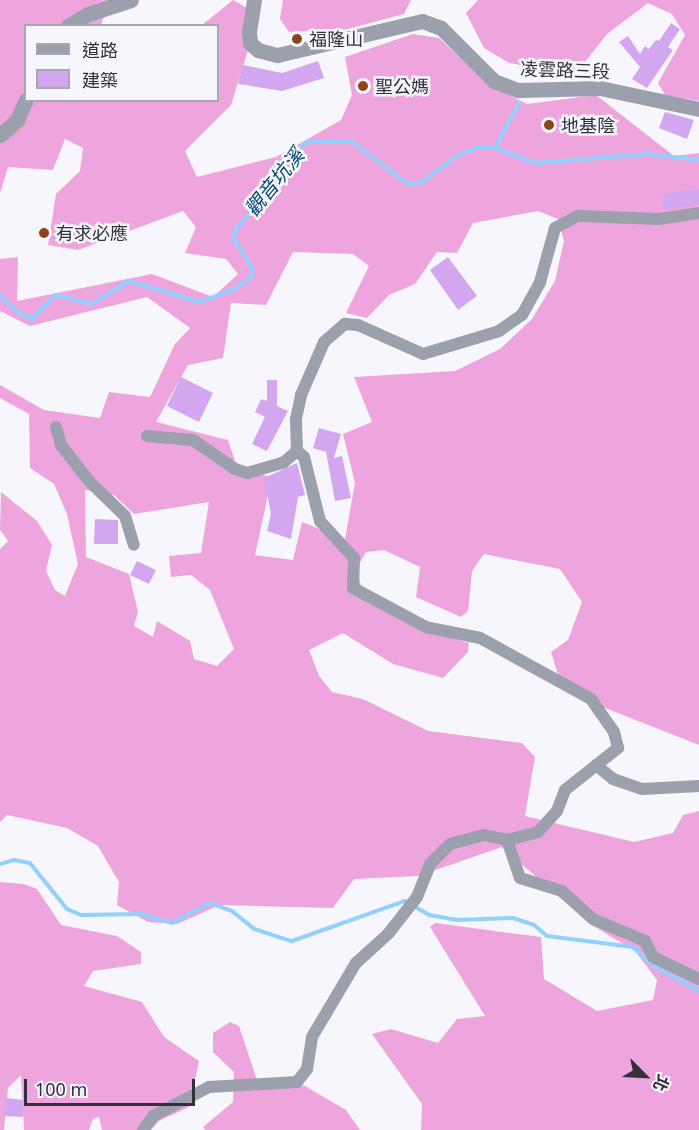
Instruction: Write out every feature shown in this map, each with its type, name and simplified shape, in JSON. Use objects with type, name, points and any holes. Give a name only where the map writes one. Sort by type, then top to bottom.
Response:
[{"type":"street","points":[[71,24],[88,14],[131,0]]},
{"type":"street","name":"凌雲路三段","points":[[254,0],[249,33],[250,43],[258,50],[277,55],[422,21],[441,28],[494,81],[518,90],[600,88],[699,109]]},
{"type":"street","points":[[0,135],[17,120],[25,102]]},
{"type":"street","points":[[143,1130],[153,1116],[208,1088],[297,1082],[307,1069],[312,1036],[356,963],[416,898],[430,864],[450,844],[484,835],[507,840],[538,832],[558,811],[565,790],[618,748],[614,732],[591,699],[480,638],[426,627],[353,588],[354,558],[320,521],[304,457],[297,451],[296,419],[301,395],[324,342],[345,324],[358,325],[423,354],[499,331],[522,315],[540,282],[555,228],[578,216],[659,219],[699,213]]},
{"type":"street","points":[[56,427],[61,446],[89,481],[125,516],[134,545]]},
{"type":"street","points":[[147,436],[193,440],[235,469],[247,473],[283,463],[297,451]]},
{"type":"street","points":[[596,765],[613,779],[642,789],[699,786]]},
{"type":"street","points":[[507,840],[520,878],[562,891],[593,920],[645,942],[653,957],[699,979]]},
{"type":"shaded area","points":[[0,0],[120,0],[107,8],[101,24],[24,24],[24,102],[219,102],[219,24],[203,24],[233,0],[259,15],[231,105],[185,151],[197,177],[276,157],[341,120],[352,95],[345,57],[413,34],[439,38],[489,85],[527,104],[596,95],[674,156],[699,153],[699,745],[600,706],[560,681],[551,652],[568,640],[582,602],[560,569],[484,554],[472,571],[468,611],[461,617],[416,597],[420,567],[384,550],[366,552],[357,568],[361,587],[441,635],[469,643],[468,652],[443,678],[393,664],[343,633],[309,650],[319,676],[332,692],[363,699],[428,731],[522,743],[535,757],[525,816],[634,842],[673,833],[683,815],[699,811],[699,1130],[421,1130],[422,1104],[372,1034],[391,1029],[438,1043],[457,1019],[485,1016],[430,927],[435,923],[541,937],[544,979],[597,1011],[653,1000],[657,980],[635,951],[590,924],[502,847],[418,876],[354,879],[333,908],[220,905],[177,924],[148,922],[117,905],[119,882],[98,846],[67,828],[7,815],[0,822],[0,549],[8,541],[0,530],[1,492],[37,521],[52,545],[46,571],[55,590],[65,596],[78,564],[67,514],[54,484],[30,468],[29,414],[0,398],[0,385],[44,410],[100,418],[109,392],[150,397],[175,344],[190,328],[147,297],[30,326],[0,311],[0,259],[18,257],[17,301],[152,274],[213,297],[238,274],[226,259],[185,253],[196,227],[183,211],[78,250],[48,245],[56,194],[80,171],[83,148],[65,139],[53,170],[8,167],[0,193]],"holes":[[[538,211],[558,219],[564,241],[555,281],[532,319],[500,349],[455,371],[354,377],[372,422],[343,434],[355,483],[345,539],[302,522],[293,560],[255,555],[272,477],[238,470],[228,440],[156,422],[188,365],[223,358],[231,303],[266,305],[293,252],[353,254],[369,266],[346,313],[367,318],[389,295],[415,284],[437,252],[457,253],[473,223]],[[85,490],[114,495],[134,514],[209,502],[201,553],[169,556],[171,577],[191,575],[210,590],[234,649],[217,666],[194,659],[190,641],[157,621],[153,637],[134,626],[138,612],[129,574],[86,557]]]},
{"type":"shaded area","points":[[283,0],[411,0],[404,14],[344,30],[289,32],[280,19]]},
{"type":"shaded area","points":[[478,0],[699,0],[699,101],[665,95],[658,83],[685,35],[672,14],[648,3],[607,34],[575,75],[509,63],[484,48],[466,13]]},
{"type":"shaded area","points":[[0,882],[24,884],[37,889],[61,925],[117,936],[141,952],[141,964],[93,971],[84,986],[142,1002],[164,1037],[199,1061],[189,1107],[159,1121],[151,1130],[102,1130],[99,1117],[93,1119],[89,1130],[24,1130],[21,1075],[8,1088],[4,1130],[0,1130]]},
{"type":"shaded area","points":[[230,1022],[239,1026],[257,1080],[305,1086],[346,1110],[360,1130],[205,1130],[203,1127],[233,1102],[234,1072],[213,1052],[213,1033]]},
{"type":"building","points":[[671,23],[680,29],[668,47],[673,50],[647,88],[632,79],[640,67],[619,42],[628,36],[640,54],[645,46],[649,49],[656,40],[659,41]]},
{"type":"building","points":[[318,61],[324,78],[282,91],[238,84],[243,65],[282,73]]},
{"type":"building","points":[[665,112],[694,120],[687,139],[659,128]]},
{"type":"building","points":[[699,189],[699,205],[664,210],[662,194]]},
{"type":"building","points":[[448,257],[477,296],[458,310],[430,270]]},
{"type":"building","points":[[181,377],[213,393],[199,422],[167,406]]},
{"type":"building","points":[[267,380],[277,380],[277,406],[288,411],[267,451],[252,444],[265,417],[255,412],[261,399],[267,401]]},
{"type":"building","points":[[319,428],[341,434],[334,458],[342,456],[351,498],[335,501],[326,452],[313,448]]},
{"type":"building","points":[[297,463],[305,495],[298,497],[291,539],[267,531],[271,514],[264,478]]},
{"type":"building","points":[[95,519],[118,520],[118,544],[94,544]]},
{"type":"building","points":[[137,561],[156,570],[149,584],[130,575]]},
{"type":"building","points":[[6,1098],[24,1100],[23,1117],[4,1116]]},
{"type":"waterway","points":[[495,148],[519,103]]},
{"type":"waterway","name":"觀音坑溪","points":[[0,295],[17,312],[32,319],[56,295],[92,304],[129,281],[200,302],[236,288],[251,277],[252,267],[234,239],[235,230],[275,185],[286,161],[308,142],[351,141],[408,184],[422,182],[455,157],[476,148],[495,148],[536,163],[649,154],[699,160]]},
{"type":"waterway","points":[[0,864],[14,860],[30,863],[67,909],[81,915],[141,914],[172,923],[210,903],[232,911],[254,929],[292,941],[405,901],[429,915],[458,920],[513,918],[534,925],[547,936],[633,947],[652,965],[699,991]]},
{"type":"place","name":"福隆山","points":[[297,39]]},
{"type":"place","name":"聖公媽","points":[[363,86]]},
{"type":"place","name":"地基陰","points":[[549,125]]},
{"type":"place","name":"有求必應","points":[[44,233]]}]
